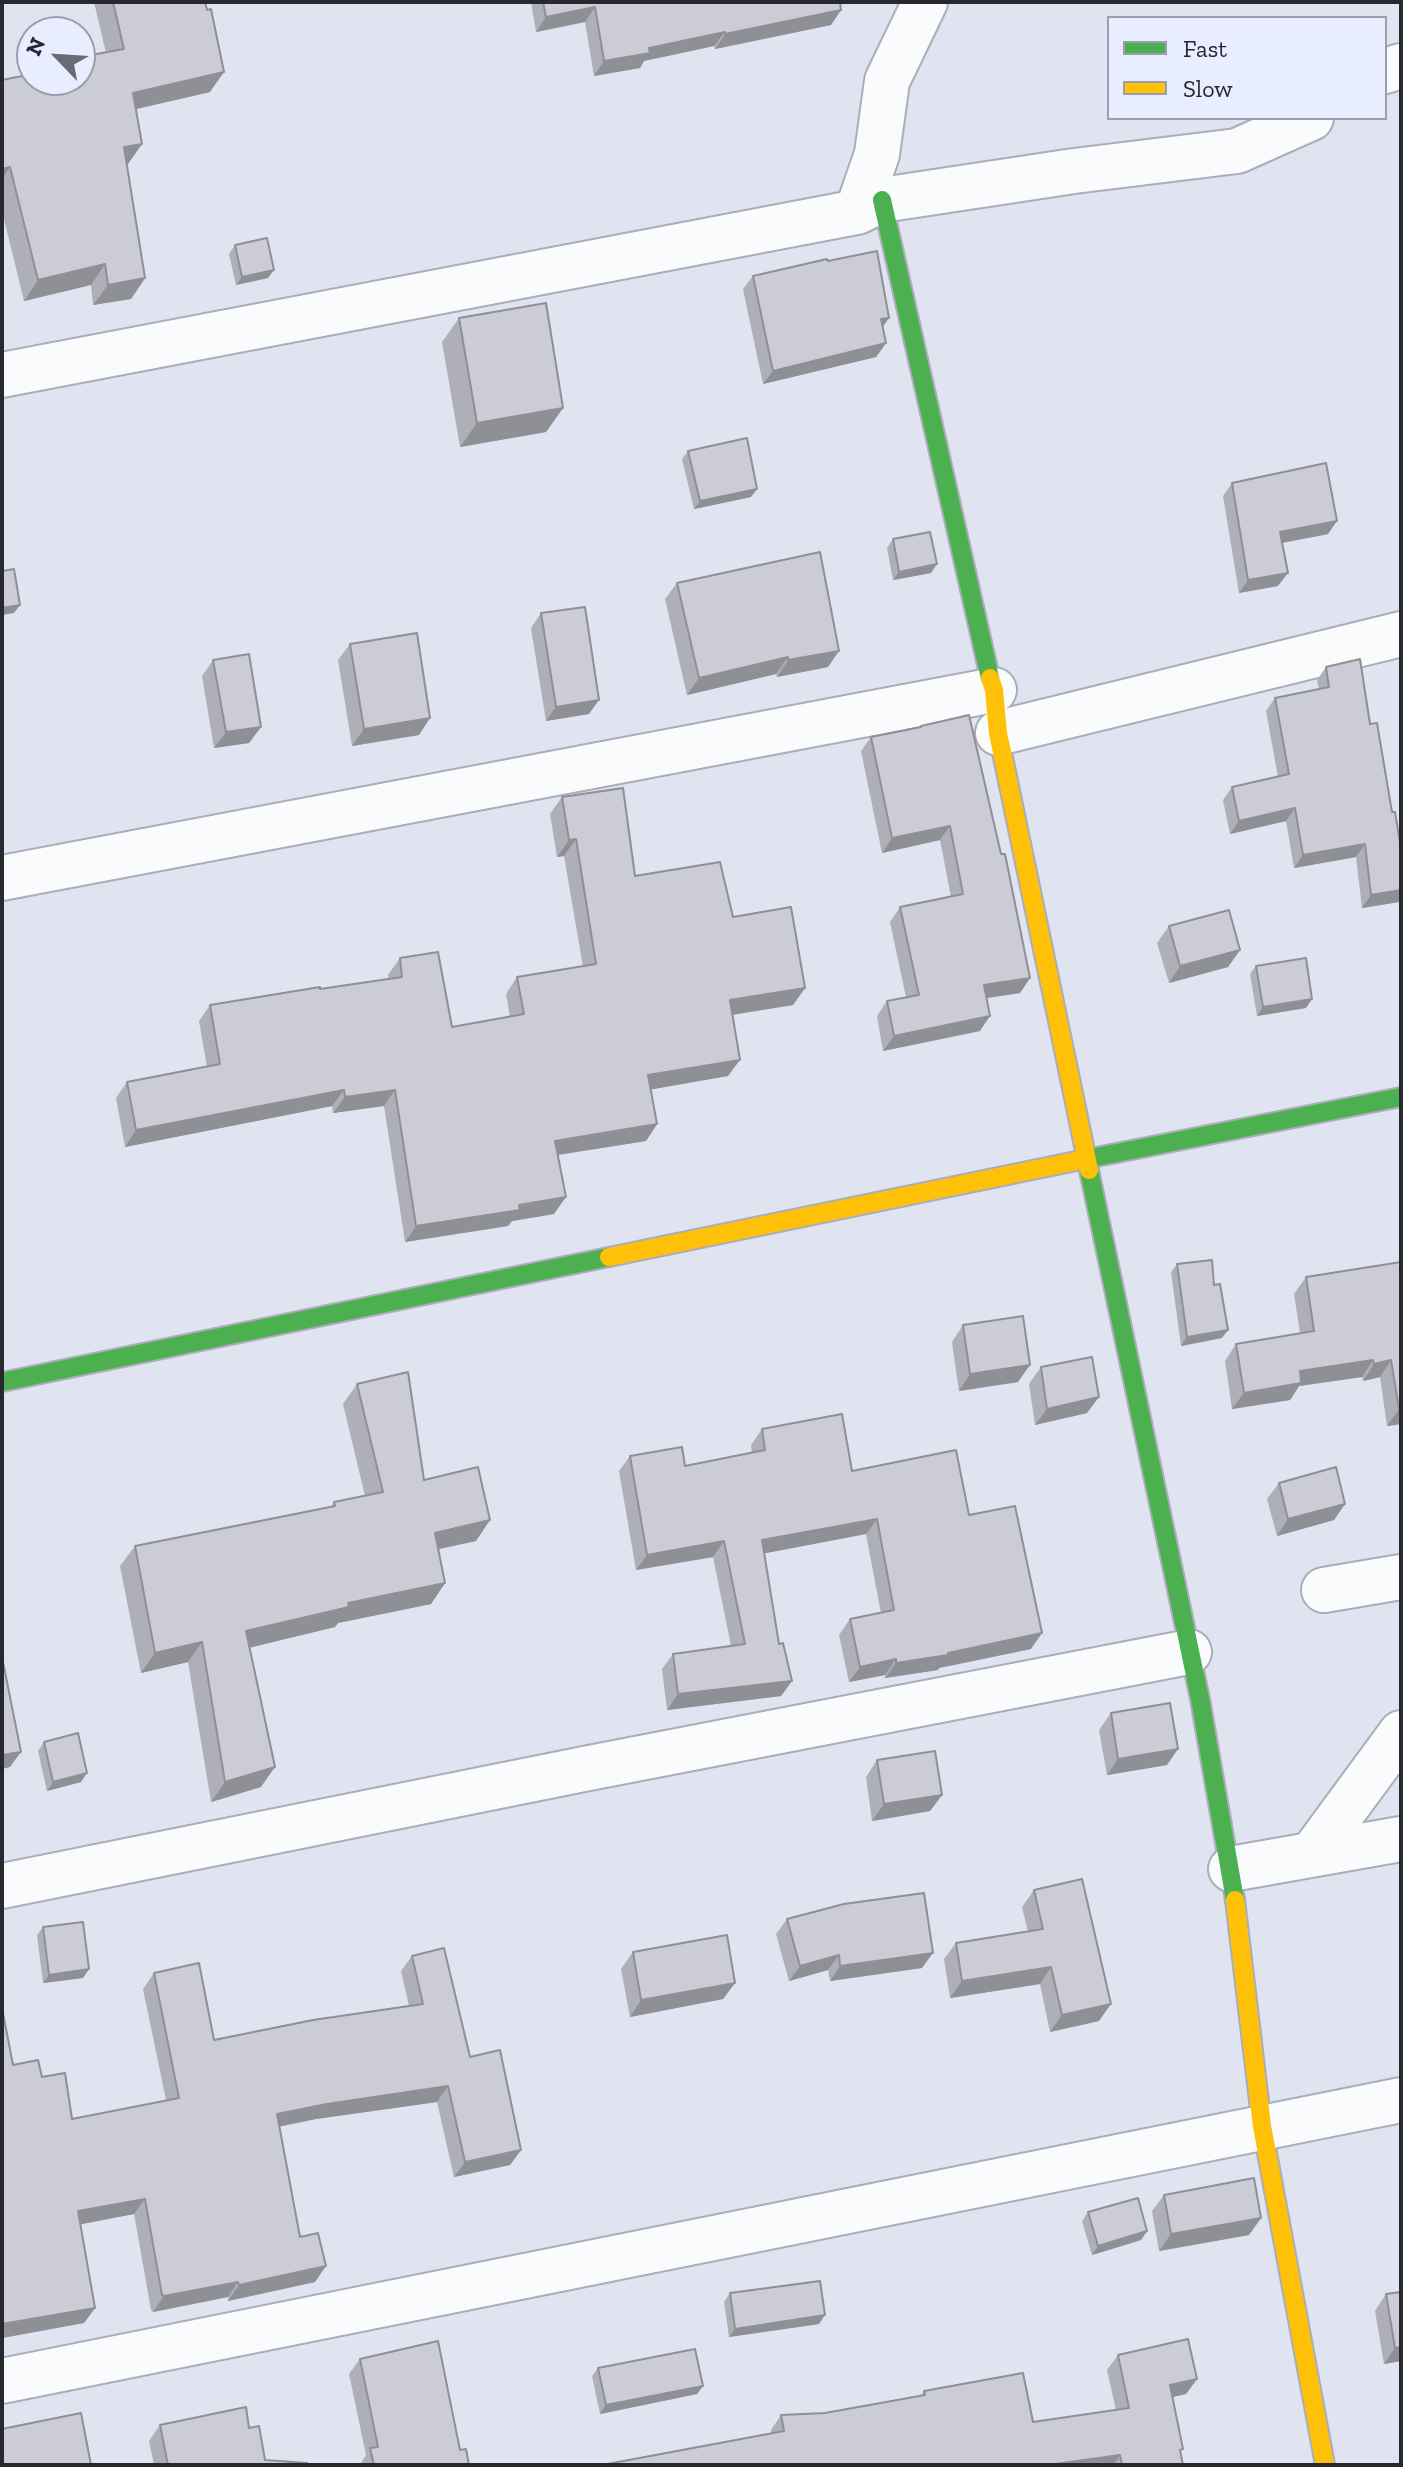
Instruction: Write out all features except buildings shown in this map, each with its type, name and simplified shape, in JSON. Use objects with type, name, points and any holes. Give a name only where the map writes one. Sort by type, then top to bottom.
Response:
[{"type":"street","points":[[925,2],[887,81],[869,206],[986,662],[1200,1699],[1231,1869],[1262,2126],[1325,2465]]},
{"type":"street","points":[[2,375],[869,206],[1074,171],[1237,151],[1307,120]]},
{"type":"street","points":[[2,878],[996,711],[1401,634]]},
{"type":"street","points":[[2,1382],[1086,1157],[1401,1097]]},
{"type":"street","points":[[1324,1590],[1401,1577]]},
{"type":"street","points":[[2,1886],[1189,1652]]},
{"type":"street","points":[[1312,1854],[1401,1733]]},
{"type":"street","points":[[1231,1869],[1401,1839]]},
{"type":"street","points":[[2,2381],[1401,2100]]},
{"type":"traffic: fast","points":[[882,200],[990,678]]},
{"type":"traffic: fast","points":[[1086,1159],[1401,1097]]},
{"type":"traffic: fast","points":[[1089,1170],[1200,1699],[1235,1900]]},
{"type":"traffic: fast","points":[[2,1382],[609,1257]]},
{"type":"traffic: slow","points":[[990,678],[998,733],[1089,1170]]},
{"type":"traffic: slow","points":[[609,1257],[1086,1159]]},
{"type":"traffic: slow","points":[[1235,1900],[1262,2126],[1325,2465]]}]
